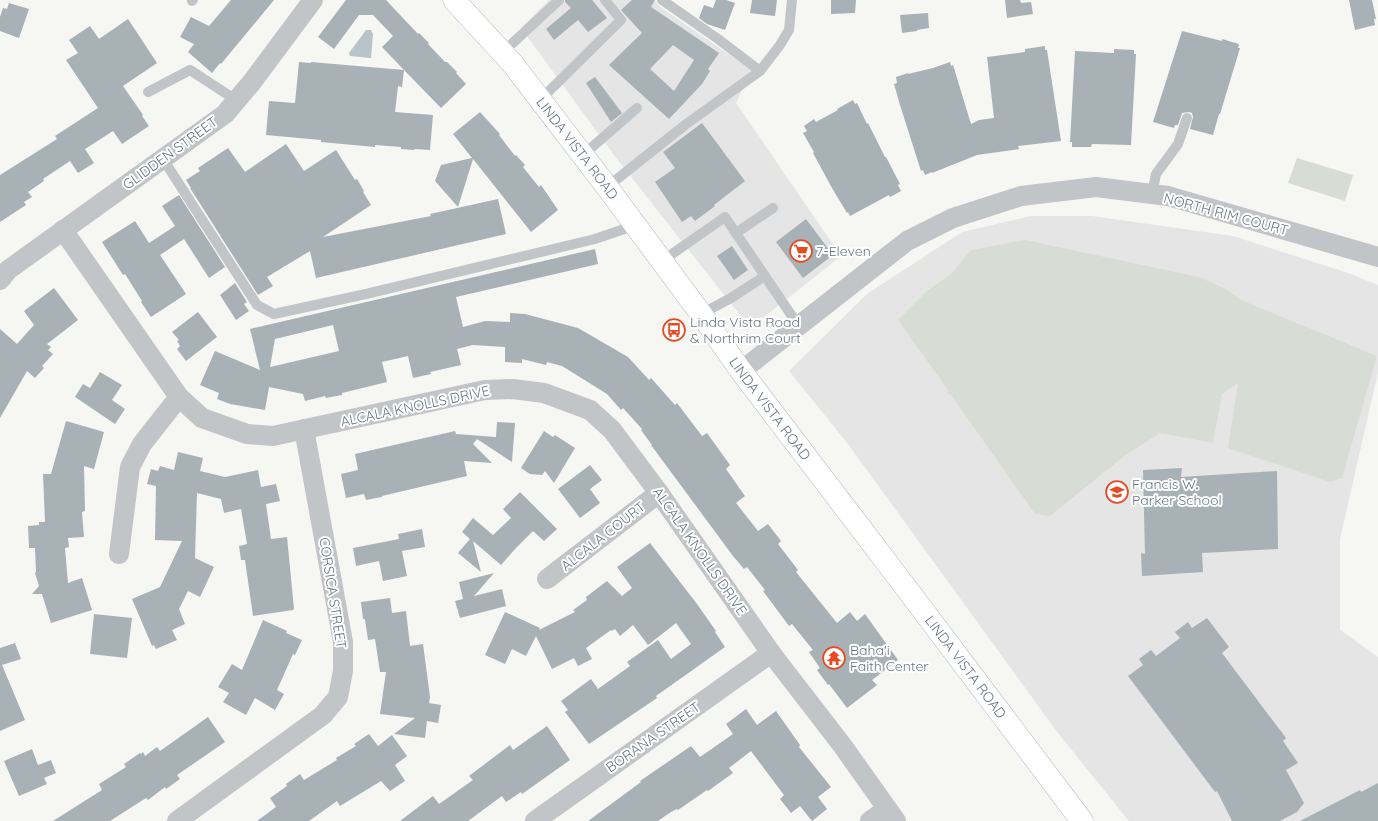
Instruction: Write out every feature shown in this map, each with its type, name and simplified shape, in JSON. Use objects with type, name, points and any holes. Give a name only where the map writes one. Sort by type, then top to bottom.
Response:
[{"type":"main road","name":"LINDA VISTA ROAD","points":[[454,0],[502,53],[607,187],[701,314],[741,371],[910,592],[1082,821]]},
{"type":"street","name":"GLIDDEN STREET","points":[[0,280],[8,270],[225,114],[252,82],[313,0]]},
{"type":"street","name":"NORTH RIM COURT","points":[[741,371],[907,241],[952,218],[1021,196],[1096,187],[1168,196],[1378,257]]},
{"type":"street","name":"ALCALA KNOLLS DRIVE","points":[[63,230],[179,397],[202,418],[247,434],[272,436],[485,390],[514,389],[544,393],[590,410],[612,430],[659,493],[771,653],[842,745],[892,815]]},
{"type":"street","points":[[119,554],[130,466],[142,444],[179,397]]},
{"type":"street","name":"CORSICA STREET","points":[[176,821],[323,715],[338,697],[343,671],[343,642],[304,429]]},
{"type":"street","name":"ALCALA COURT","points":[[547,579],[659,493]]},
{"type":"street","name":"BORANA STREET","points":[[535,821],[771,653]]},
{"type":"street","points":[[870,821],[892,815]]},
{"type":"lane","points":[[502,53],[559,0]]},
{"type":"lane","points":[[540,100],[620,20],[605,0]]},
{"type":"lane","points":[[662,0],[718,39],[760,71]]},
{"type":"lane","points":[[607,187],[684,126],[760,71],[780,45],[789,30],[792,0]]},
{"type":"lane","points":[[148,92],[190,70],[236,100]]},
{"type":"lane","points":[[583,156],[637,108]]},
{"type":"lane","points":[[1152,194],[1156,174],[1178,144],[1187,118]]},
{"type":"lane","points":[[163,159],[257,305],[274,314],[366,294],[608,235],[636,225]]},
{"type":"lane","points":[[736,233],[773,208]]},
{"type":"lane","points":[[662,261],[725,217],[798,325]]},
{"type":"lane","points":[[701,314],[731,298],[765,276]]},
{"type":"shaded area","points":[[549,0],[654,0],[659,6],[751,70],[736,103],[841,256],[749,329],[744,320],[617,159],[521,28]]},
{"type":"shaded area","points":[[366,30],[371,30],[373,34],[371,58],[350,56],[349,53]]},
{"type":"shaded area","points":[[1297,158],[1353,175],[1345,201],[1288,183]]},
{"type":"shaded area","name":"Francis W. Parker School","points":[[1031,216],[1092,216],[1233,236],[1348,273],[1378,285],[1378,372],[1340,539],[1340,630],[1378,657],[1378,821],[1129,821],[1058,733],[848,444],[789,371],[867,294],[962,232]]},
{"type":"shaded area","points":[[1025,240],[1199,277],[1226,289],[1241,300],[1377,356],[1342,478],[1330,482],[1228,448],[1238,383],[1222,394],[1213,443],[1160,433],[1123,457],[1050,516],[1035,514],[951,395],[947,394],[948,390],[898,320],[927,291],[951,274],[971,250]]},
{"type":"building","points":[[231,0],[274,0],[212,73],[188,52],[194,44],[180,37],[191,17],[209,26]]},
{"type":"building","points":[[346,0],[386,0],[418,34],[419,33],[429,43],[428,44],[445,62],[447,62],[457,72],[456,73],[466,84],[441,108],[382,47],[393,36],[373,15],[359,15],[334,49],[318,37]]},
{"type":"building","points":[[565,0],[592,0],[607,18],[588,32],[578,20],[554,40],[546,29],[571,8]]},
{"type":"building","points":[[632,0],[655,0],[651,7],[719,53],[708,69],[710,71],[702,84],[669,119],[609,65],[642,33],[621,10]],"holes":[[[673,45],[694,60],[674,91],[650,69]]]},
{"type":"building","points":[[716,0],[726,0],[735,3],[725,30],[707,24],[699,18],[704,5],[713,8]]},
{"type":"building","points":[[752,0],[777,0],[775,16],[750,13]]},
{"type":"building","points":[[831,0],[856,0],[855,13],[831,14]]},
{"type":"building","points":[[1005,0],[1020,0],[1021,3],[1031,2],[1033,14],[1007,18]]},
{"type":"building","points":[[1349,0],[1372,0],[1376,19],[1374,19],[1375,25],[1355,30]]},
{"type":"building","points":[[9,3],[29,9],[19,38],[0,31],[0,17],[3,8],[7,9]]},
{"type":"building","points":[[928,13],[929,28],[902,33],[900,15]]},
{"type":"building","points":[[128,19],[157,63],[123,86],[149,126],[122,144],[113,131],[85,149],[94,163],[78,173],[70,161],[43,179],[44,181],[28,192],[32,197],[24,202],[26,205],[0,222],[0,175],[57,139],[55,136],[98,108],[66,60],[78,53],[69,40],[90,26],[99,39]]},
{"type":"building","points":[[1182,31],[1239,44],[1238,48],[1240,48],[1213,135],[1190,129],[1193,117],[1192,113],[1189,112],[1182,113],[1178,125],[1175,125],[1174,128],[1153,122]]},
{"type":"building","points":[[1045,46],[1045,50],[1047,50],[1061,141],[1018,146],[1019,149],[977,155],[925,175],[923,170],[921,171],[900,105],[894,84],[897,83],[896,77],[933,68],[950,62],[951,66],[953,65],[971,124],[979,120],[994,118],[987,57],[1025,52],[1025,49]]},
{"type":"building","points":[[1114,49],[1134,50],[1134,54],[1136,54],[1131,145],[1092,144],[1091,147],[1072,147],[1072,142],[1070,142],[1075,51],[1114,53]]},
{"type":"building","points":[[299,62],[404,70],[402,87],[398,86],[395,112],[433,115],[430,150],[401,149],[401,147],[375,145],[375,147],[266,135],[269,101],[295,103]]},
{"type":"building","points":[[595,77],[622,113],[611,122],[586,83]]},
{"type":"building","points":[[853,100],[855,104],[857,103],[886,157],[900,184],[898,185],[901,191],[890,197],[889,195],[850,216],[832,188],[803,133],[807,131],[804,126],[814,119],[816,122]]},
{"type":"building","points":[[480,112],[500,134],[499,135],[515,156],[516,155],[525,165],[523,167],[539,187],[541,185],[558,210],[531,232],[473,159],[458,207],[435,181],[441,165],[472,158],[453,134]]},
{"type":"building","points":[[702,123],[745,181],[695,221],[691,216],[682,222],[655,182],[675,168],[663,152]]},
{"type":"building","points":[[286,144],[304,171],[336,150],[355,180],[357,179],[371,205],[323,237],[431,216],[430,214],[498,199],[506,234],[316,278],[310,251],[267,277],[273,286],[258,295],[186,180],[200,171],[198,168],[228,148],[245,172]]},
{"type":"building","points":[[179,195],[225,267],[209,278],[184,239],[160,255],[186,294],[151,317],[125,274],[123,275],[102,242],[135,221],[149,243],[175,226],[162,206]]},
{"type":"building","points":[[806,219],[833,255],[803,278],[776,242]]},
{"type":"building","points":[[732,246],[748,270],[734,280],[717,256]]},
{"type":"building","points":[[595,249],[598,264],[456,297],[463,327],[485,321],[510,322],[510,313],[525,314],[578,328],[628,357],[649,380],[651,378],[675,405],[677,403],[702,436],[707,433],[730,465],[726,469],[745,496],[736,503],[758,531],[768,524],[781,541],[778,544],[798,570],[796,572],[837,623],[850,612],[857,621],[865,614],[898,660],[872,680],[877,685],[847,708],[817,670],[820,668],[809,652],[813,650],[792,624],[789,626],[763,591],[765,590],[747,567],[744,569],[733,556],[651,445],[641,430],[642,429],[623,408],[621,410],[607,394],[562,366],[547,362],[546,365],[522,359],[522,363],[505,362],[505,347],[473,345],[457,349],[461,365],[430,372],[431,374],[413,378],[408,356],[382,362],[387,382],[342,393],[342,395],[326,398],[325,396],[305,401],[303,394],[269,387],[265,410],[230,404],[217,399],[219,393],[200,385],[215,351],[260,370],[250,329]],"holes":[[[333,325],[339,351],[270,367],[275,339]]]},
{"type":"building","points":[[235,283],[247,302],[244,304],[249,311],[236,320],[220,295]]},
{"type":"building","points":[[54,288],[78,320],[47,344],[51,347],[48,350],[53,354],[42,366],[44,368],[35,378],[27,371],[0,418],[0,329],[17,344],[34,325],[24,311]]},
{"type":"building","points":[[198,312],[217,337],[186,361],[177,349],[180,346],[177,341],[179,340],[172,332]]},
{"type":"building","points":[[100,372],[122,385],[112,400],[125,409],[115,424],[75,397],[83,384],[90,388]]},
{"type":"building","points":[[66,421],[104,432],[94,469],[84,466],[85,511],[82,512],[84,537],[68,538],[69,547],[65,548],[68,583],[82,578],[92,610],[51,623],[42,594],[32,594],[39,586],[35,573],[35,548],[29,548],[28,526],[39,525],[39,522],[45,522],[43,474],[51,474]]},
{"type":"building","points":[[497,422],[515,423],[512,462],[477,439],[473,444],[492,463],[464,461],[467,476],[366,500],[364,494],[346,498],[341,474],[358,470],[355,454],[455,431],[456,434],[496,437]]},
{"type":"building","points":[[544,431],[553,437],[555,435],[575,448],[554,483],[545,471],[542,475],[530,474],[521,468]]},
{"type":"building","points":[[178,452],[203,458],[200,471],[225,477],[258,470],[261,487],[276,484],[280,501],[266,504],[271,539],[287,537],[294,609],[253,616],[245,560],[241,560],[239,546],[247,544],[241,509],[224,513],[221,499],[197,493],[195,558],[214,567],[200,597],[188,591],[179,609],[185,624],[172,630],[177,640],[156,649],[154,645],[152,646],[132,599],[160,587],[182,541],[155,540],[156,486],[147,484],[151,469],[158,471],[160,466],[174,470]]},
{"type":"building","points":[[590,465],[602,480],[590,489],[600,503],[580,518],[558,489]]},
{"type":"building","points":[[1182,468],[1181,477],[1277,471],[1278,549],[1202,553],[1203,572],[1142,576],[1141,553],[1145,554],[1143,470]]},
{"type":"building","points":[[520,492],[557,529],[544,541],[533,531],[501,565],[473,541],[481,572],[458,553],[470,539],[462,532],[473,518],[493,535],[511,518],[503,509]]},
{"type":"building","points":[[422,529],[425,547],[402,551],[407,576],[383,581],[379,561],[356,566],[353,548],[399,539],[398,534]]},
{"type":"building","points":[[650,543],[697,604],[725,647],[656,696],[657,698],[589,744],[565,712],[568,710],[561,701],[591,679],[598,689],[630,666],[627,662],[658,640],[671,659],[691,644],[676,623],[648,645],[633,625],[620,636],[615,629],[612,631],[611,630],[586,648],[592,659],[578,666],[574,658],[552,669],[536,636],[526,656],[512,649],[505,664],[485,655],[505,612],[540,628],[539,630],[575,612],[573,610],[587,600],[586,597],[607,581],[622,596],[632,588],[617,567]]},
{"type":"building","points":[[494,573],[474,596],[502,589],[506,606],[460,618],[455,601],[463,599],[459,582]]},
{"type":"building","points":[[390,598],[392,613],[406,611],[410,646],[423,644],[430,697],[429,703],[441,705],[438,723],[427,721],[425,738],[394,734],[415,718],[380,714],[386,672],[380,672],[375,639],[368,640],[361,602]]},
{"type":"building","points":[[94,614],[132,618],[127,658],[90,654]]},
{"type":"building","points":[[1207,618],[1229,647],[1222,653],[1286,738],[1283,741],[1298,763],[1286,770],[1304,803],[1297,812],[1280,821],[1232,821],[1217,791],[1215,792],[1128,676],[1143,665],[1139,659],[1151,650],[1156,656],[1180,638],[1175,632],[1188,622],[1192,628]]},
{"type":"building","points":[[263,620],[302,640],[295,655],[293,654],[277,690],[284,694],[275,710],[255,698],[246,715],[223,702],[229,693],[218,687],[232,664],[242,670]]},
{"type":"building","points":[[15,643],[21,659],[2,665],[25,720],[0,731],[0,648]]},
{"type":"building","points":[[746,709],[757,725],[776,711],[800,745],[799,747],[831,787],[818,797],[827,809],[812,821],[800,806],[791,813],[780,799],[784,795],[751,751],[729,768],[733,773],[708,791],[707,790],[678,810],[677,809],[671,812],[658,821],[588,821],[641,782],[640,781],[691,746],[700,757],[733,734],[726,724]]},
{"type":"building","points":[[208,717],[225,742],[177,775],[180,779],[166,789],[165,787],[148,800],[146,798],[110,821],[53,821],[102,790],[99,784],[126,767],[124,764],[140,753],[141,754],[143,752],[145,756],[157,747],[160,751]]},
{"type":"building","points":[[547,726],[570,760],[522,794],[521,792],[506,802],[502,796],[468,821],[400,821],[433,796],[439,804],[473,780],[469,776],[510,745],[513,750]]},
{"type":"building","points":[[369,734],[378,746],[392,735],[407,756],[395,765],[405,781],[390,791],[381,781],[340,806],[337,801],[309,821],[257,821],[276,807],[270,798],[287,786],[286,784],[300,774],[304,780],[337,760],[336,758],[356,746],[354,744]]},
{"type":"building","points":[[32,749],[38,765],[51,760],[56,773],[44,778],[47,784],[19,796],[4,761]]},
{"type":"building","points":[[1378,783],[1378,821],[1300,821],[1360,790],[1361,792]]},
{"type":"place","name":"7-Eleven","points":[[801,251]]},
{"type":"place","name":"Linda Vista Road & Northrim Court","points":[[674,330]]},
{"type":"place","name":"Francis W. Parker School","points":[[1117,492]]},
{"type":"place","name":"Baha'i Faith Center","points":[[834,658]]}]
